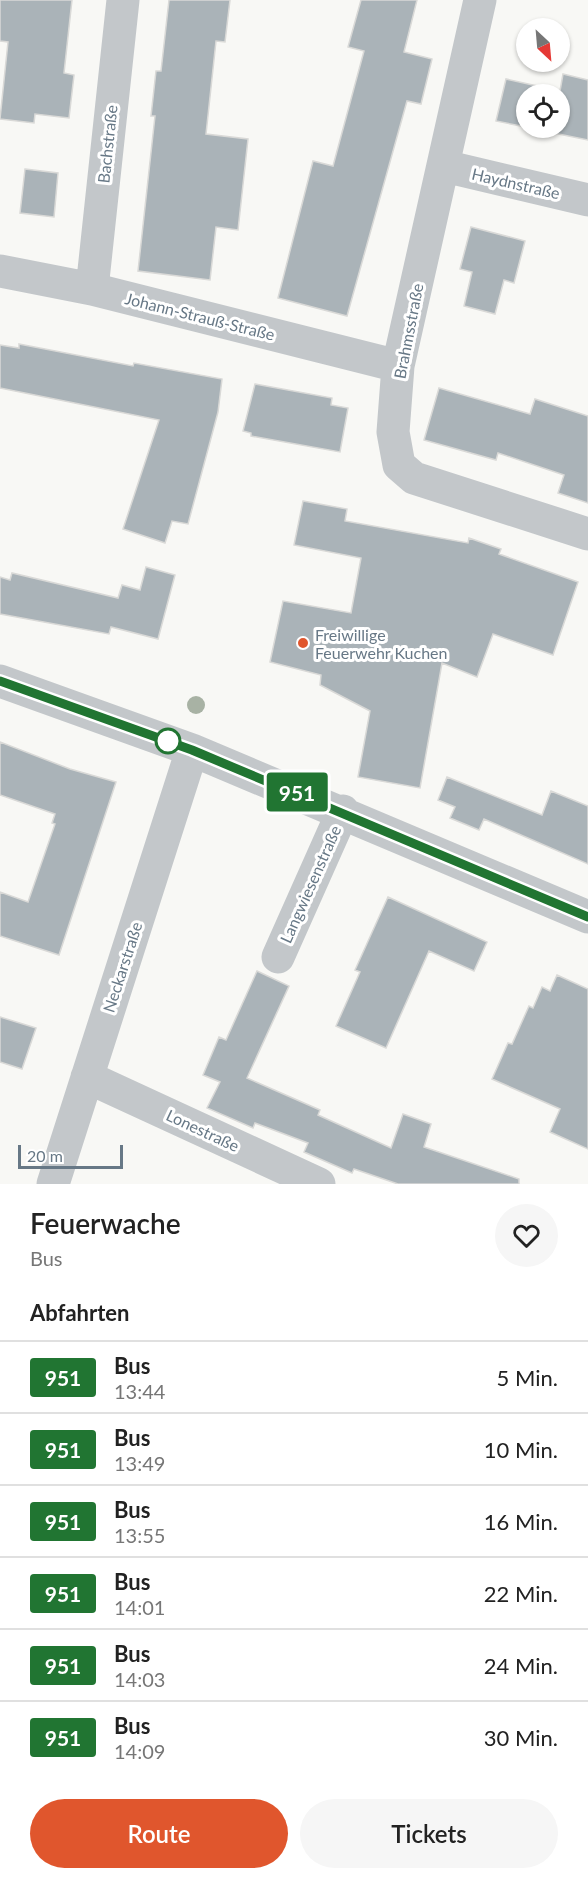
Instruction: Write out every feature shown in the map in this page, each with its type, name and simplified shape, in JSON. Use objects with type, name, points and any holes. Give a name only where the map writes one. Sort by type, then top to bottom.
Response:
[{"type":"street","name":"Bachstraße","points":[[92,289],[123,0]]},
{"type":"street","name":"Brahmsstraße","points":[[480,0],[398,366],[393,432],[399,465],[414,478],[588,534]]},
{"type":"street","name":"Haydnstraße","points":[[444,166],[588,200]]},
{"type":"street","name":"Johann-Strauß-Straße","points":[[0,272],[92,289],[398,366]]},
{"type":"street","name":"Langwiesenstraße","points":[[0,681],[192,750],[588,916]]},
{"type":"street","name":"Neckarstraße","points":[[53,1184],[192,750]]},
{"type":"street","name":"Langwiesenstraße","points":[[278,957],[343,812]]},
{"type":"street","name":"Lonestraße","points":[[87,1077],[319,1184]]},
{"type":"building","points":[[0,0],[72,0],[64,73],[74,75],[69,118],[35,114],[34,123],[0,119],[8,42],[0,41]]},
{"type":"building","points":[[169,0],[230,0],[225,42],[216,41],[206,134],[248,139],[238,230],[216,227],[210,280],[138,271],[155,116],[151,116],[156,71],[161,71]]},
{"type":"building","points":[[361,0],[417,0],[404,52],[432,59],[421,104],[407,101],[347,316],[278,298],[313,161],[333,166],[364,51],[348,47]]},
{"type":"building","points":[[563,74],[588,80],[588,140],[570,136],[570,84],[561,84]]},
{"type":"building","points":[[506,79],[528,84],[516,84],[516,125],[496,121]]},
{"type":"building","points":[[25,169],[58,173],[54,217],[20,213]]},
{"type":"building","points":[[471,227],[525,241],[514,283],[504,280],[495,314],[464,306],[472,272],[460,269]]},
{"type":"building","points":[[19,344],[133,366],[134,363],[222,379],[218,412],[188,524],[172,521],[165,543],[123,529],[159,420],[0,388],[0,345],[19,348]]},
{"type":"building","points":[[255,384],[332,398],[331,405],[348,408],[340,452],[251,436],[251,433],[243,431]]},
{"type":"building","points":[[439,388],[530,414],[535,399],[588,416],[588,503],[558,493],[564,475],[498,453],[496,460],[424,440]]},
{"type":"building","points":[[303,501],[347,509],[345,521],[468,543],[469,538],[501,549],[499,554],[578,582],[553,655],[493,634],[477,677],[442,663],[420,788],[358,777],[370,711],[320,685],[321,675],[270,662],[283,601],[351,613],[361,558],[294,545]]},
{"type":"building","points":[[146,567],[175,575],[158,639],[111,627],[109,634],[0,614],[0,577],[10,580],[12,573],[118,598],[122,585],[140,590]]},
{"type":"building","points":[[0,742],[70,769],[116,782],[59,955],[0,936],[0,892],[28,902],[55,824],[52,823],[55,814],[0,795]]},
{"type":"building","points":[[447,777],[542,815],[551,791],[588,806],[588,864],[484,819],[479,830],[450,818],[455,807],[438,800]]},
{"type":"building","points":[[388,897],[487,942],[474,971],[429,951],[386,1048],[336,1026],[360,972],[355,970]]},
{"type":"building","points":[[257,971],[289,986],[247,1078],[320,1110],[318,1115],[391,1148],[403,1114],[431,1124],[424,1147],[519,1179],[519,1184],[398,1184],[354,1169],[352,1173],[304,1152],[308,1143],[255,1123],[253,1128],[207,1108],[220,1082],[203,1075],[219,1037],[226,1040]]},
{"type":"building","points":[[557,975],[588,989],[588,1149],[550,1132],[560,1109],[492,1079],[508,1043],[512,1044],[529,1006],[533,1008],[542,987],[550,991]]},
{"type":"building","points":[[0,1017],[36,1028],[22,1069],[0,1062]]},
{"type":"bus line","name":"951","points":[[0,681],[192,750],[588,917]]},
{"type":"place","name":"Freiwillige Feuerwehr Kuchen","points":[[303,643]]}]
